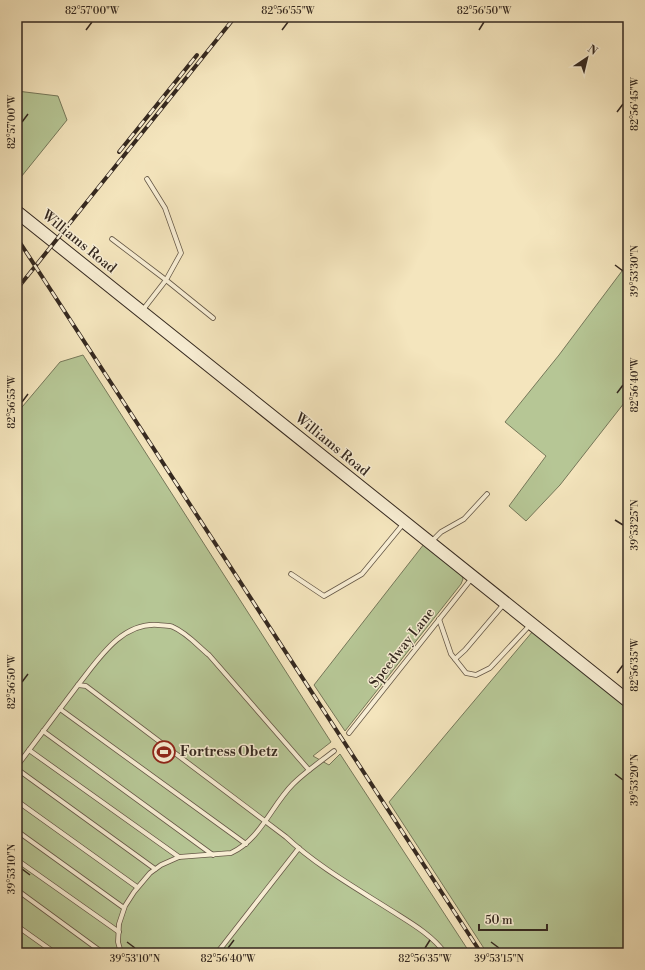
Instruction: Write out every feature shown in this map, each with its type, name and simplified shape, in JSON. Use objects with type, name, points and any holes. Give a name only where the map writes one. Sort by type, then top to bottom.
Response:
[{"type":"main road","name":"Williams Road","points":[[17,212],[628,701]]},
{"type":"lane","points":[[142,312],[166,280],[182,253],[165,208],[146,180]]},
{"type":"lane","points":[[112,239],[213,318]]},
{"type":"lane","points":[[430,543],[441,532],[464,519],[487,494]]},
{"type":"lane","points":[[291,574],[324,596],[362,574],[405,523]]},
{"type":"lane","name":"Speedway Lane","points":[[349,733],[473,576]]},
{"type":"lane","points":[[455,659],[475,640],[506,603]]},
{"type":"lane","points":[[439,619],[451,654],[466,673],[476,675],[490,668],[532,623]]},
{"type":"lane","points":[[17,766],[78,685],[114,642],[135,628],[152,625],[172,626],[191,639],[209,656],[309,770]]},
{"type":"lane","points":[[78,685],[86,686],[286,837],[304,853],[417,928],[438,944],[445,953]]},
{"type":"lane","points":[[60,709],[246,844]]},
{"type":"lane","points":[[43,731],[213,855]]},
{"type":"lane","points":[[29,750],[179,857]]},
{"type":"lane","points":[[120,953],[118,942],[119,924],[124,908],[145,878],[155,869],[179,857],[231,853],[246,844],[289,788],[309,770],[334,751]]},
{"type":"lane","points":[[17,769],[155,869]]},
{"type":"lane","points":[[17,801],[138,887]]},
{"type":"lane","points":[[17,830],[124,908]]},
{"type":"lane","points":[[217,953],[298,848]]},
{"type":"lane","points":[[17,860],[119,932]]},
{"type":"lane","points":[[17,890],[103,953]]},
{"type":"lane","points":[[17,926],[55,953]]},
{"type":"green space","points":[[17,91],[58,96],[67,120],[17,182]]},
{"type":"green space","points":[[628,263],[628,398],[560,485],[526,521],[509,506],[546,456],[505,422],[559,355]]},
{"type":"green space","name":"Fortress Obetz","points":[[83,355],[331,742],[313,756],[329,765],[340,754],[470,953],[17,953],[17,413],[60,362]]},
{"type":"green space","points":[[424,544],[462,575],[463,579],[461,584],[345,731],[314,685]]},
{"type":"green space","points":[[533,631],[628,707],[628,953],[487,953],[389,802]]},
{"type":"railway","points":[[17,289],[235,17]]},
{"type":"railway","points":[[119,152],[197,55]]},
{"type":"railway","points":[[17,238],[481,953]]},
{"type":"place","name":"Fortress Obetz","points":[[164,752]]}]
